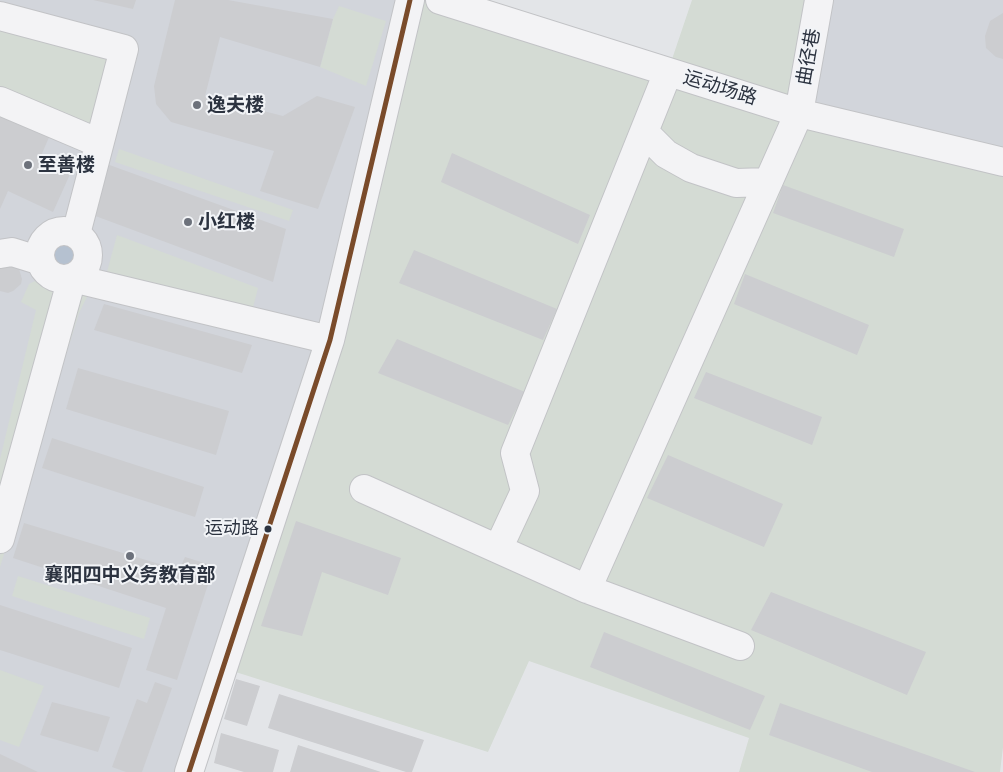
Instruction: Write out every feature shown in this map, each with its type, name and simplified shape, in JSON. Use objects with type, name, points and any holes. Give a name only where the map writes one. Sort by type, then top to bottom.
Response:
[{"type":"street","points":[[189,772],[330,340],[410,0]]},
{"type":"street","name":"运动场路","points":[[440,0],[799,113],[1003,162]]},
{"type":"street","name":"曲径巷","points":[[588,589],[799,113],[819,0]]},
{"type":"street","points":[[0,16],[124,50],[76,234]]},
{"type":"street","points":[[498,549],[525,491],[514,453],[668,72]]},
{"type":"street","points":[[0,101],[99,143]]},
{"type":"street","points":[[644,132],[666,154],[691,168],[736,183],[768,182]]},
{"type":"street","points":[[61,231],[69,231],[76,234],[87,246],[88,261],[85,268],[72,278],[57,278],[44,268],[41,261],[42,245],[47,238],[61,231]]},
{"type":"street","points":[[0,254],[12,252],[41,261]]},
{"type":"street","points":[[72,278],[330,340]]},
{"type":"street","points":[[0,539],[72,278]]},
{"type":"street","points":[[364,489],[588,589],[740,646]]},
{"type":"shaded area","name":"襄阳四中义务教育部","points":[[0,0],[410,0],[330,340],[189,772],[0,772]]},
{"type":"shaded area","points":[[410,0],[440,0],[668,71],[692,0],[819,0],[799,113],[1003,162],[1003,747],[1000,772],[739,772],[749,738],[529,661],[488,752],[223,668],[330,340]]},
{"type":"shaded area","points":[[819,0],[1003,0],[1003,163],[799,113]]},
{"type":"shaded area","points":[[339,6],[386,21],[366,86],[320,67],[333,19]]},
{"type":"shaded area","points":[[0,16],[124,49],[99,143],[0,101]]},
{"type":"shaded area","points":[[119,149],[293,210],[289,221],[115,162]]},
{"type":"shaded area","points":[[117,235],[258,288],[246,335],[101,294]]},
{"type":"shaded area","points":[[35,281],[56,286],[94,283],[79,313],[0,567],[0,459],[36,310],[21,302],[29,284]]},
{"type":"shaded area","points":[[18,576],[150,618],[144,639],[12,596]]},
{"type":"shaded area","points":[[0,670],[44,686],[19,747],[0,740]]},
{"type":"water","points":[[64,239],[70,240],[75,244],[79,249],[79,261],[75,266],[70,270],[64,271],[58,270],[53,266],[49,261],[48,255],[49,249],[53,244],[58,240]]},
{"type":"building","points":[[93,0],[136,0],[133,9]]},
{"type":"building","name":"逸夫楼","points":[[175,0],[228,0],[333,19],[320,67],[220,37],[205,96],[283,116],[317,96],[355,107],[318,209],[260,191],[274,151],[171,122],[156,104],[154,86]]},
{"type":"building","points":[[1003,13],[1003,59],[996,57],[986,48],[985,36],[990,21]]},
{"type":"building","name":"至善楼","points":[[0,113],[50,135],[40,158],[71,172],[53,212],[8,191],[0,209]]},
{"type":"building","points":[[452,153],[590,215],[578,244],[441,182]]},
{"type":"building","name":"小红楼","points":[[104,163],[286,229],[273,282],[90,214]]},
{"type":"building","points":[[783,185],[904,229],[894,257],[773,213]]},
{"type":"building","points":[[414,250],[557,309],[543,340],[399,283]]},
{"type":"building","points":[[0,264],[16,266],[22,279],[21,284],[8,293],[0,291]]},
{"type":"building","points":[[745,274],[869,325],[857,355],[734,304]]},
{"type":"building","points":[[104,304],[252,345],[242,373],[94,330]]},
{"type":"building","points":[[397,339],[525,392],[508,425],[378,373]]},
{"type":"building","points":[[78,368],[229,411],[216,455],[66,409]]},
{"type":"building","points":[[706,372],[822,417],[812,445],[694,398]]},
{"type":"building","points":[[52,438],[204,487],[195,517],[42,468]]},
{"type":"building","points":[[668,455],[783,504],[764,547],[647,498]]},
{"type":"building","points":[[296,521],[401,558],[388,595],[322,572],[302,636],[261,626]]},
{"type":"building","points":[[24,523],[179,570],[185,557],[214,566],[177,680],[146,670],[166,608],[13,558]]},
{"type":"building","points":[[771,592],[926,652],[907,695],[751,630]]},
{"type":"building","points":[[0,605],[132,648],[119,688],[0,650]]},
{"type":"building","points":[[604,632],[765,696],[750,730],[590,667]]},
{"type":"building","points":[[236,679],[260,686],[247,726],[224,719]]},
{"type":"building","points":[[155,682],[172,688],[142,772],[126,772],[112,767],[137,699],[147,703]]},
{"type":"building","points":[[279,694],[424,740],[412,772],[406,772],[268,728]]},
{"type":"building","points":[[52,702],[110,717],[98,752],[40,735]]},
{"type":"building","points":[[780,703],[975,772],[872,772],[769,735]]},
{"type":"building","points":[[221,733],[279,750],[273,772],[244,772],[214,763]]},
{"type":"building","points":[[298,745],[381,772],[290,772]]},
{"type":"building","points":[[0,754],[38,772],[0,772]]},
{"type":"transit line","points":[[189,772],[330,340],[410,0]]},
{"type":"place","name":"逸夫楼","points":[[197,105]]},
{"type":"place","name":"至善楼","points":[[28,165]]},
{"type":"place","name":"小红楼","points":[[188,222]]},
{"type":"place","name":"运动路","points":[[268,529]]},
{"type":"place","name":"襄阳四中义务教育部","points":[[130,556]]}]
